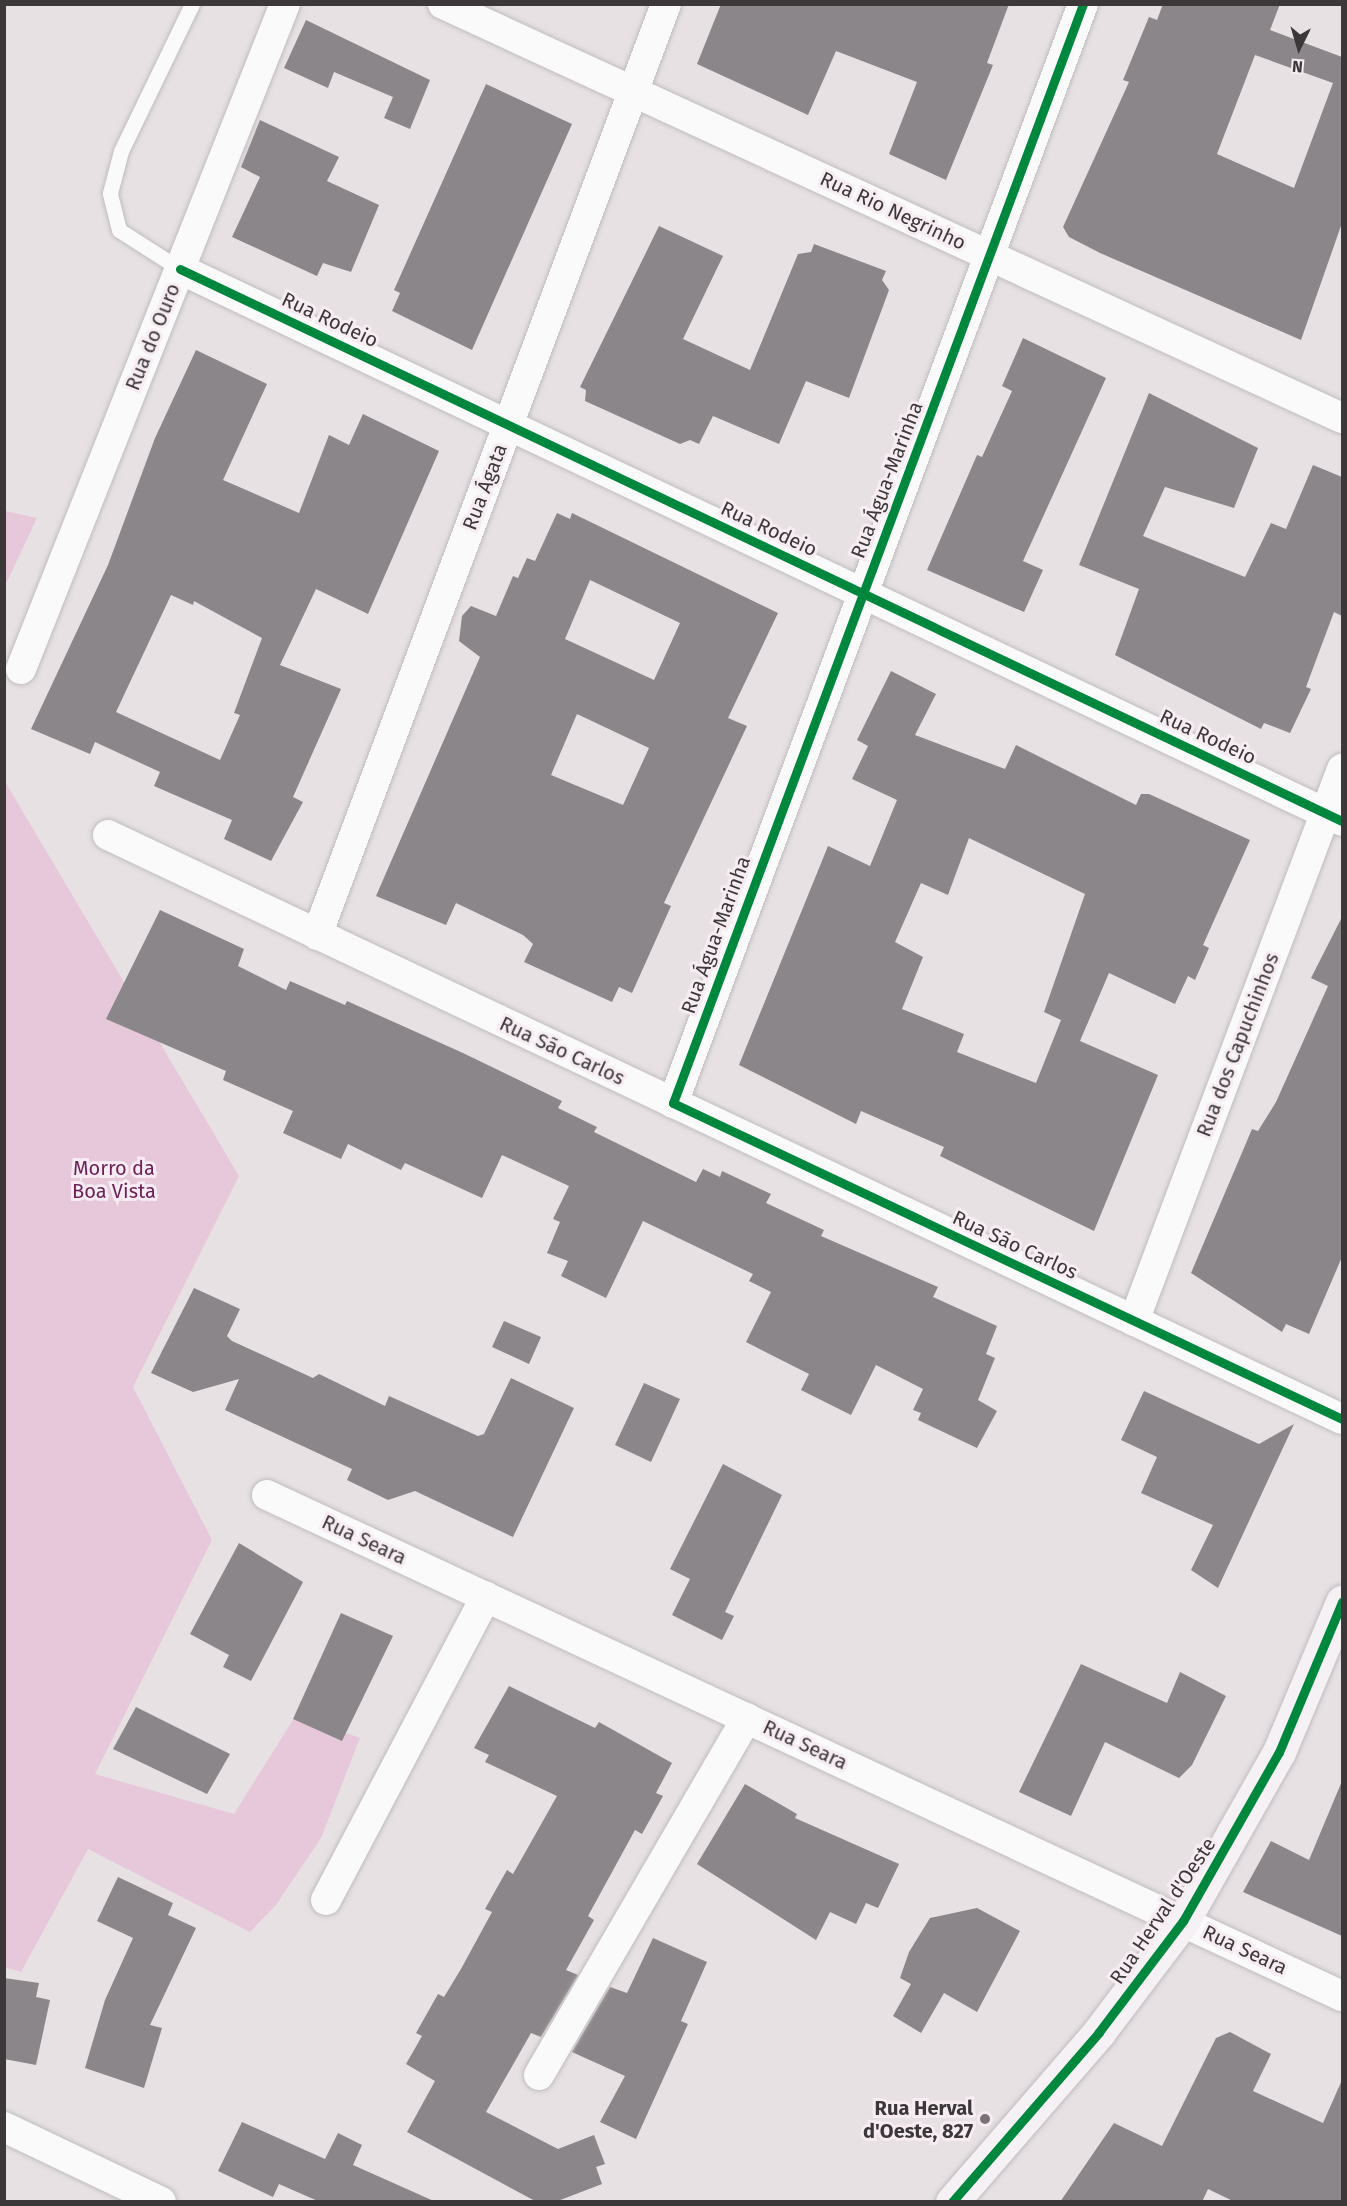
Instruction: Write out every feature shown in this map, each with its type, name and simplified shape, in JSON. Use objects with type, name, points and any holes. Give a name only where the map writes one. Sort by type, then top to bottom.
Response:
[{"type":"main road","name":"Rua Herval d'Oeste","points":[[952,2202],[1099,2032],[1183,1921],[1279,1752],[1342,1602]]},
{"type":"street","name":"Rua do Ouro","points":[[21,669],[285,4]]},
{"type":"street","name":"Rua Rio Negrinho","points":[[443,4],[1342,418]]},
{"type":"street","name":"Rua Ágata","points":[[317,935],[666,4]]},
{"type":"street","name":"Rua Água-Marinha","points":[[673,1103],[1083,4]]},
{"type":"street","name":"Rua Rodeio","points":[[180,269],[1334,817]]},
{"type":"street","name":"Rua dos Capuchinhos","points":[[1134,1321],[1334,817],[1342,769]]},
{"type":"street","name":"Rua São Carlos","points":[[108,835],[1342,1419]]},
{"type":"street","name":"Rua Seara","points":[[267,1495],[1342,1996]]},
{"type":"street","points":[[326,1900],[486,1597]]},
{"type":"street","points":[[539,2075],[747,1718]]},
{"type":"street","points":[[4,2127],[161,2202]]},
{"type":"lane","points":[[180,269],[119,230],[110,193],[121,151],[192,4]]},
{"type":"green space","points":[[4,511],[37,518],[5,586]]},
{"type":"green space","name":"Morro da Boa Vista","points":[[4,780],[239,1176],[133,1387],[212,1540],[95,1774],[234,1814],[296,1715],[360,1738],[321,1838],[276,1905],[250,1932],[88,1849],[21,1972],[4,1967]]},
{"type":"building","points":[[721,4],[1009,4],[987,63],[993,65],[946,180],[889,154],[917,82],[836,51],[808,115],[697,64]]},
{"type":"building","points":[[1163,4],[1280,4],[1270,30],[1342,57],[1342,223],[1301,340],[1100,253],[1069,237],[1063,227],[1129,82],[1123,80],[1149,17],[1157,20]],"holes":[[[1255,55],[1333,83],[1294,188],[1217,154]]]},
{"type":"building","points":[[306,20],[430,80],[410,129],[384,118],[393,97],[334,72],[328,88],[284,68]]},
{"type":"building","points":[[486,84],[572,124],[472,350],[392,311],[400,293],[394,290]]},
{"type":"building","points":[[260,120],[339,157],[327,181],[379,205],[351,272],[323,263],[317,276],[232,237],[260,177],[241,167]]},
{"type":"building","points":[[659,226],[723,256],[683,339],[750,370],[798,254],[811,252],[814,244],[886,271],[882,280],[889,290],[849,398],[806,381],[779,444],[713,416],[699,444],[690,440],[680,444],[585,401],[586,390],[580,387]]},
{"type":"building","points":[[1023,338],[1106,378],[1023,561],[1043,570],[1024,612],[927,570],[977,455],[982,457],[1012,391],[1002,386]]},
{"type":"building","points":[[196,350],[267,384],[223,480],[299,513],[329,435],[349,445],[363,414],[439,451],[368,614],[316,589],[280,665],[341,689],[293,797],[303,802],[271,861],[224,839],[232,820],[154,786],[160,772],[95,742],[90,754],[31,729],[108,565],[155,438]],"holes":[[[171,595],[193,605],[194,601],[262,638],[234,713],[240,715],[220,760],[116,712]]]},
{"type":"building","points":[[1149,393],[1258,448],[1234,508],[1165,487],[1143,536],[1245,577],[1271,523],[1286,529],[1313,465],[1342,477],[1342,616],[1334,612],[1306,687],[1311,689],[1290,733],[1264,723],[1261,729],[1115,655],[1139,589],[1079,565]]},
{"type":"building","points":[[557,513],[570,519],[572,513],[778,613],[728,718],[747,726],[664,903],[671,906],[632,993],[619,987],[612,1002],[524,962],[533,944],[523,935],[456,903],[446,925],[376,896],[480,657],[459,641],[462,616],[471,606],[496,616],[513,576],[518,578],[527,558],[535,561]],"holes":[[[590,580],[680,623],[654,680],[565,639]],[[577,714],[649,748],[623,805],[551,775]]]},
{"type":"building","points":[[891,671],[936,694],[915,735],[1005,769],[1016,745],[1136,805],[1141,794],[1149,794],[1250,840],[1203,945],[1209,948],[1195,980],[1188,976],[1175,1004],[1109,973],[1080,1041],[1158,1075],[1094,1231],[940,1156],[944,1147],[861,1111],[856,1124],[739,1065],[828,846],[870,866],[897,800],[852,779],[868,746],[857,740]],"holes":[[[969,838],[1085,894],[1044,1012],[1061,1020],[1036,1083],[957,1052],[964,1034],[902,1009],[923,957],[895,942],[921,883],[948,895]]]},
{"type":"building","points":[[160,910],[244,949],[238,966],[286,990],[290,981],[345,1005],[347,1001],[463,1053],[562,1101],[558,1108],[597,1127],[594,1132],[696,1182],[703,1169],[720,1177],[722,1171],[771,1194],[766,1203],[824,1230],[821,1236],[938,1287],[933,1297],[997,1326],[986,1354],[995,1358],[978,1400],[997,1411],[977,1448],[918,1420],[921,1413],[913,1410],[923,1389],[876,1365],[851,1415],[801,1390],[809,1374],[746,1342],[771,1292],[749,1281],[753,1274],[643,1221],[606,1298],[561,1276],[568,1261],[547,1253],[560,1222],[553,1219],[569,1186],[502,1155],[482,1198],[405,1163],[401,1170],[348,1144],[341,1159],[283,1133],[293,1111],[223,1080],[226,1071],[106,1019]]},
{"type":"building","points":[[1342,917],[1342,1257],[1309,1334],[1286,1324],[1282,1332],[1191,1273],[1252,1129],[1258,1131],[1276,1102],[1328,986],[1311,978]]},
{"type":"building","points":[[194,1288],[240,1309],[227,1336],[232,1341],[313,1378],[319,1374],[385,1406],[389,1396],[478,1436],[484,1434],[511,1378],[574,1408],[513,1537],[415,1491],[388,1500],[347,1480],[352,1469],[225,1410],[239,1379],[193,1392],[151,1373]]},
{"type":"building","points":[[504,1321],[541,1337],[529,1364],[492,1347]]},
{"type":"building","points":[[644,1383],[680,1399],[651,1462],[615,1445]]},
{"type":"building","points":[[1144,1391],[1259,1444],[1294,1424],[1218,1588],[1191,1570],[1213,1525],[1141,1493],[1157,1457],[1121,1440]]},
{"type":"building","points":[[723,1464],[782,1495],[725,1612],[734,1616],[722,1640],[672,1615],[690,1579],[670,1569]]},
{"type":"building","points":[[239,1543],[303,1582],[251,1681],[223,1667],[229,1655],[190,1634]]},
{"type":"building","points":[[341,1613],[393,1636],[342,1741],[293,1719]]},
{"type":"building","points":[[1081,1664],[1167,1703],[1180,1672],[1226,1696],[1192,1765],[1179,1778],[1105,1742],[1071,1816],[1019,1792]]},
{"type":"building","points":[[509,1686],[595,1728],[599,1722],[672,1763],[656,1793],[663,1796],[642,1834],[635,1830],[588,1916],[594,1920],[566,1970],[578,1975],[541,2037],[531,2033],[486,2112],[558,2149],[594,2135],[605,2164],[596,2167],[602,2184],[555,2202],[537,2202],[407,2132],[435,2081],[406,2064],[422,2036],[416,2033],[438,1994],[444,1997],[461,1969],[492,1912],[485,1909],[507,1870],[513,1874],[557,1796],[485,1762],[489,1755],[474,1748]]},
{"type":"building","points":[[136,1707],[230,1754],[207,1794],[113,1749]]},
{"type":"building","points":[[1342,1781],[1342,1936],[1243,1892],[1271,1841],[1309,1860]]},
{"type":"building","points":[[745,1784],[797,1814],[795,1818],[899,1864],[878,1908],[866,1903],[856,1924],[830,1912],[816,1940],[697,1864]]},
{"type":"building","points":[[118,1877],[173,1903],[168,1915],[196,1928],[150,2025],[162,2028],[144,2088],[85,2068],[105,2000],[133,1938],[97,1921]]},
{"type":"building","points":[[977,1908],[1020,1931],[977,2012],[944,1993],[921,2033],[893,2016],[911,1984],[900,1978],[909,1952],[930,1918]]},
{"type":"building","points":[[653,1938],[707,1962],[681,2021],[688,2024],[636,2139],[600,2122],[625,2076],[572,2052],[610,1987],[627,1993]]},
{"type":"building","points":[[4,1978],[39,1983],[36,1997],[50,2000],[36,2065],[4,2059]]},
{"type":"building","points":[[1230,2032],[1271,2054],[1253,2091],[1323,2123],[1342,2080],[1342,2202],[1235,2202],[1208,2189],[1202,2202],[1060,2202],[1114,2123],[1162,2146],[1216,2038]]},
{"type":"building","points":[[242,2122],[325,2159],[338,2133],[362,2145],[353,2165],[436,2202],[320,2202],[279,2184],[273,2197],[218,2171]]},
{"type":"cycle path","points":[[1083,4],[673,1103],[1342,1419]]},
{"type":"cycle path","points":[[180,269],[1342,821]]},
{"type":"cycle path","points":[[952,2202],[1099,2032],[1183,1921],[1279,1752],[1342,1602]]},
{"type":"place","name":"Rua Herval d'Oeste, 827","points":[[985,2119]]}]
